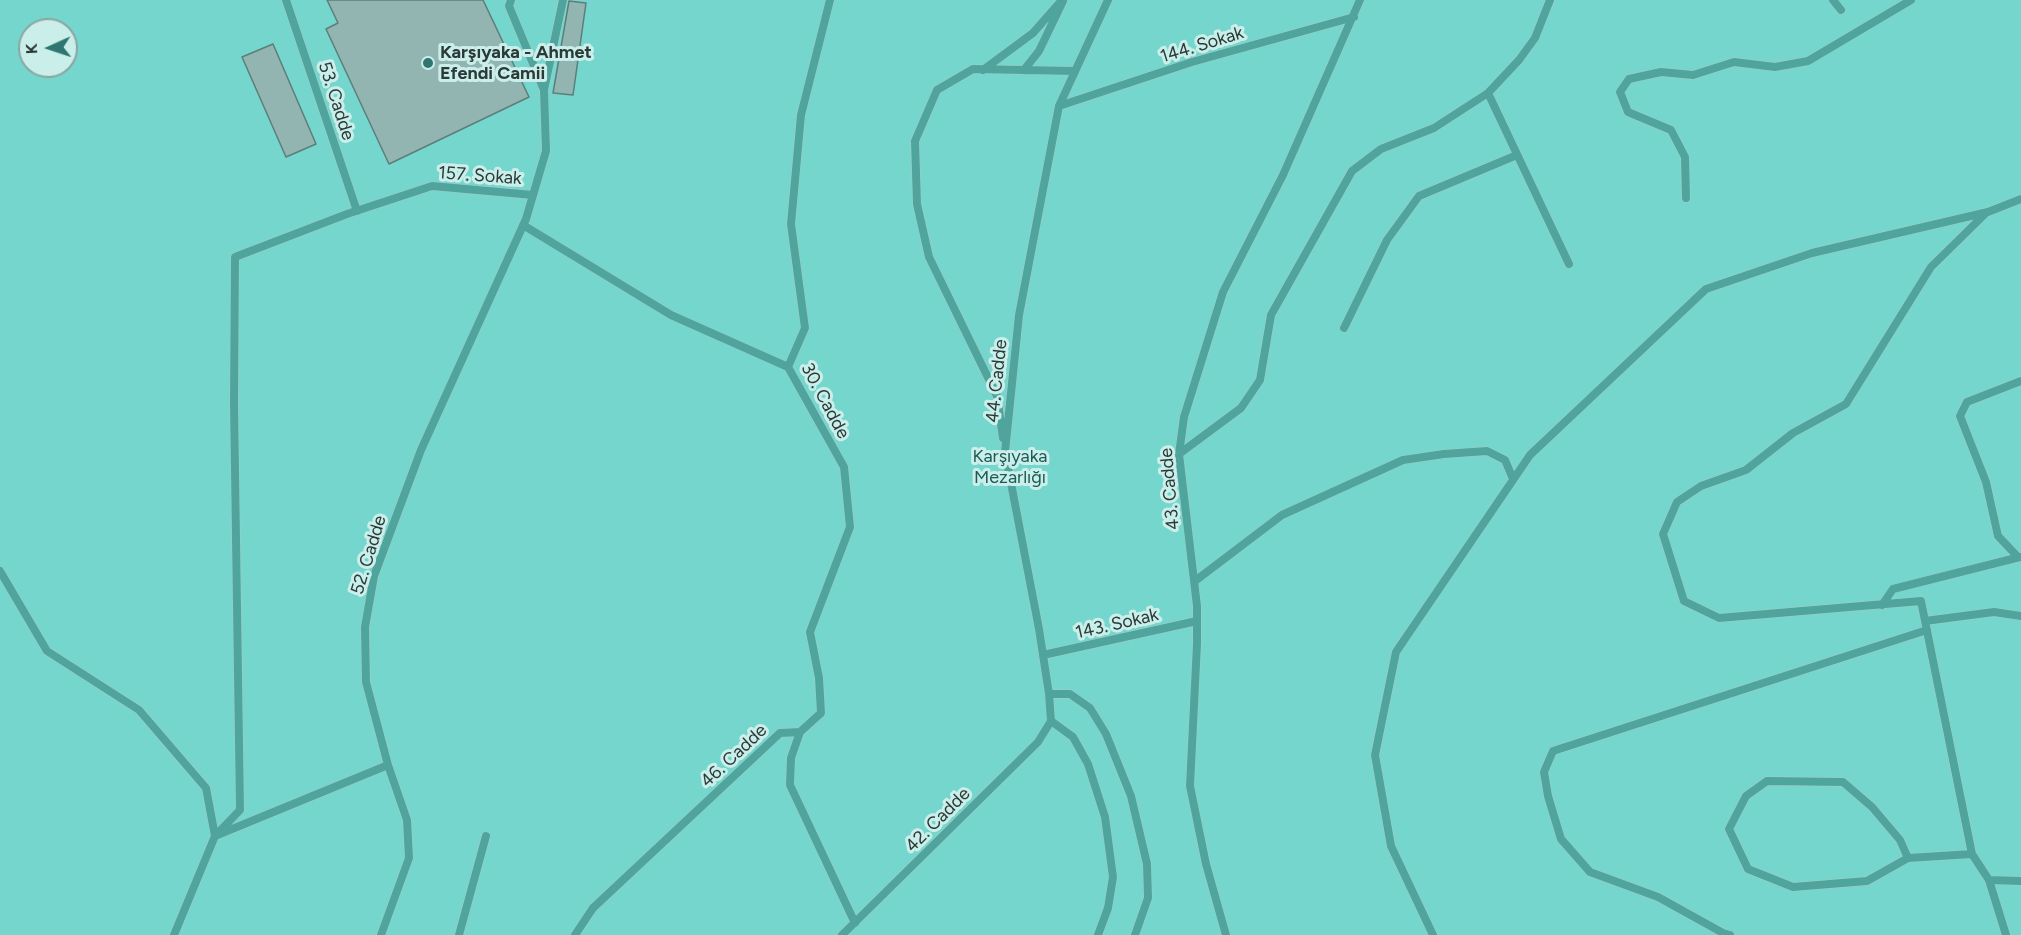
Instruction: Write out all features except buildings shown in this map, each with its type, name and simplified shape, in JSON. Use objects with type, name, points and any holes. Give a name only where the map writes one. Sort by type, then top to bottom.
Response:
[{"type":"lane","name":"53. Cadde","points":[[286,0],[357,211]]},
{"type":"lane","points":[[544,90],[563,0]]},
{"type":"lane","name":"30. Cadde","points":[[800,732],[821,713],[819,678],[810,632],[850,527],[844,468],[788,367],[805,328],[791,224],[801,115],[830,0]]},
{"type":"lane","points":[[983,70],[1033,33],[1063,0]]},
{"type":"lane","points":[[1024,70],[1039,51],[1063,0]]},
{"type":"lane","name":"44. Cadde","points":[[1051,721],[1043,656],[1005,452],[1019,315],[1059,106],[1107,0]]},
{"type":"lane","name":"43. Cadde","points":[[1226,935],[1206,864],[1190,786],[1197,621],[1195,581],[1179,454],[1184,417],[1223,292],[1283,175],[1360,0]]},
{"type":"lane","points":[[1179,454],[1241,408],[1260,380],[1270,315],[1352,171],[1381,149],[1434,128],[1488,93],[1519,60],[1535,38],[1550,0]]},
{"type":"lane","points":[[1833,0],[1841,10]]},
{"type":"lane","points":[[1686,198],[1685,157],[1671,130],[1628,112],[1620,92],[1629,80],[1660,72],[1693,75],[1734,62],[1775,67],[1808,61],[1911,0]]},
{"type":"lane","points":[[509,2],[544,90]]},
{"type":"lane","name":"144. Sokak","points":[[1059,106],[1192,62],[1354,17]]},
{"type":"lane","points":[[1005,452],[997,396],[929,257],[917,204],[915,141],[937,90],[973,69],[1075,71]]},
{"type":"lane","name":"52. Cadde","points":[[381,935],[409,858],[407,820],[388,765],[366,682],[365,627],[374,576],[421,450],[523,225],[546,151],[544,90]]},
{"type":"lane","points":[[1488,93],[1569,264]]},
{"type":"lane","points":[[1344,328],[1387,240],[1419,196],[1517,155]]},
{"type":"lane","name":"157. Sokak","points":[[357,211],[432,186],[533,195]]},
{"type":"lane","points":[[1433,935],[1391,846],[1376,755],[1396,652],[1530,455],[1706,289],[1812,253],[1988,212],[2021,199]]},
{"type":"lane","points":[[174,935],[215,836],[240,810],[234,403],[235,256],[357,211]]},
{"type":"lane","points":[[1988,212],[1931,267],[1846,404],[1793,433],[1746,470],[1701,486],[1677,502],[1663,534],[1684,601],[1719,618],[1921,602],[1972,854],[1989,880],[2006,935]]},
{"type":"lane","points":[[523,225],[671,315],[788,367]]},
{"type":"lane","points":[[2019,557],[1998,536],[1986,482],[1960,416],[1967,402],[2021,381]]},
{"type":"lane","points":[[1195,581],[1282,515],[1403,460],[1487,451],[1505,460],[1514,479]]},
{"type":"lane","points":[[1882,605],[1893,589],[2019,557]]},
{"type":"lane","points":[[0,571],[47,651],[139,710],[206,788],[215,836]]},
{"type":"lane","points":[[1925,621],[1994,612],[2021,616]]},
{"type":"lane","name":"143. Sokak","points":[[1043,656],[1197,621]]},
{"type":"lane","points":[[1730,935],[1658,897],[1590,872],[1561,839],[1548,796],[1544,772],[1553,751],[1927,630]]},
{"type":"lane","points":[[1049,694],[1070,694],[1090,708],[1106,734],[1131,796],[1147,864],[1148,898],[1135,935]]},
{"type":"lane","points":[[1051,721],[1073,737],[1088,764],[1105,817],[1113,877],[1108,908],[1098,935]]},
{"type":"lane","name":"42. Cadde","points":[[842,935],[1038,742],[1051,721]]},
{"type":"lane","name":"46. Cadde","points":[[575,935],[593,908],[780,733],[800,732],[791,758],[790,785],[855,923]]},
{"type":"lane","points":[[215,836],[388,765]]},
{"type":"lane","points":[[1908,858],[1900,840],[1872,807],[1843,782],[1767,781],[1746,796],[1729,829],[1748,869],[1793,887],[1867,881],[1908,858],[1972,854]]},
{"type":"lane","points":[[459,935],[486,836]]},
{"type":"lane","points":[[1989,880],[2021,881]]},
{"type":"green space","name":"Karşıyaka Mezarlığı","points":[[0,0],[2021,0],[2021,935],[0,935]]},
{"type":"place","name":"Karşıyaka - Ahmet Efendi Camii","points":[[428,63]]}]
